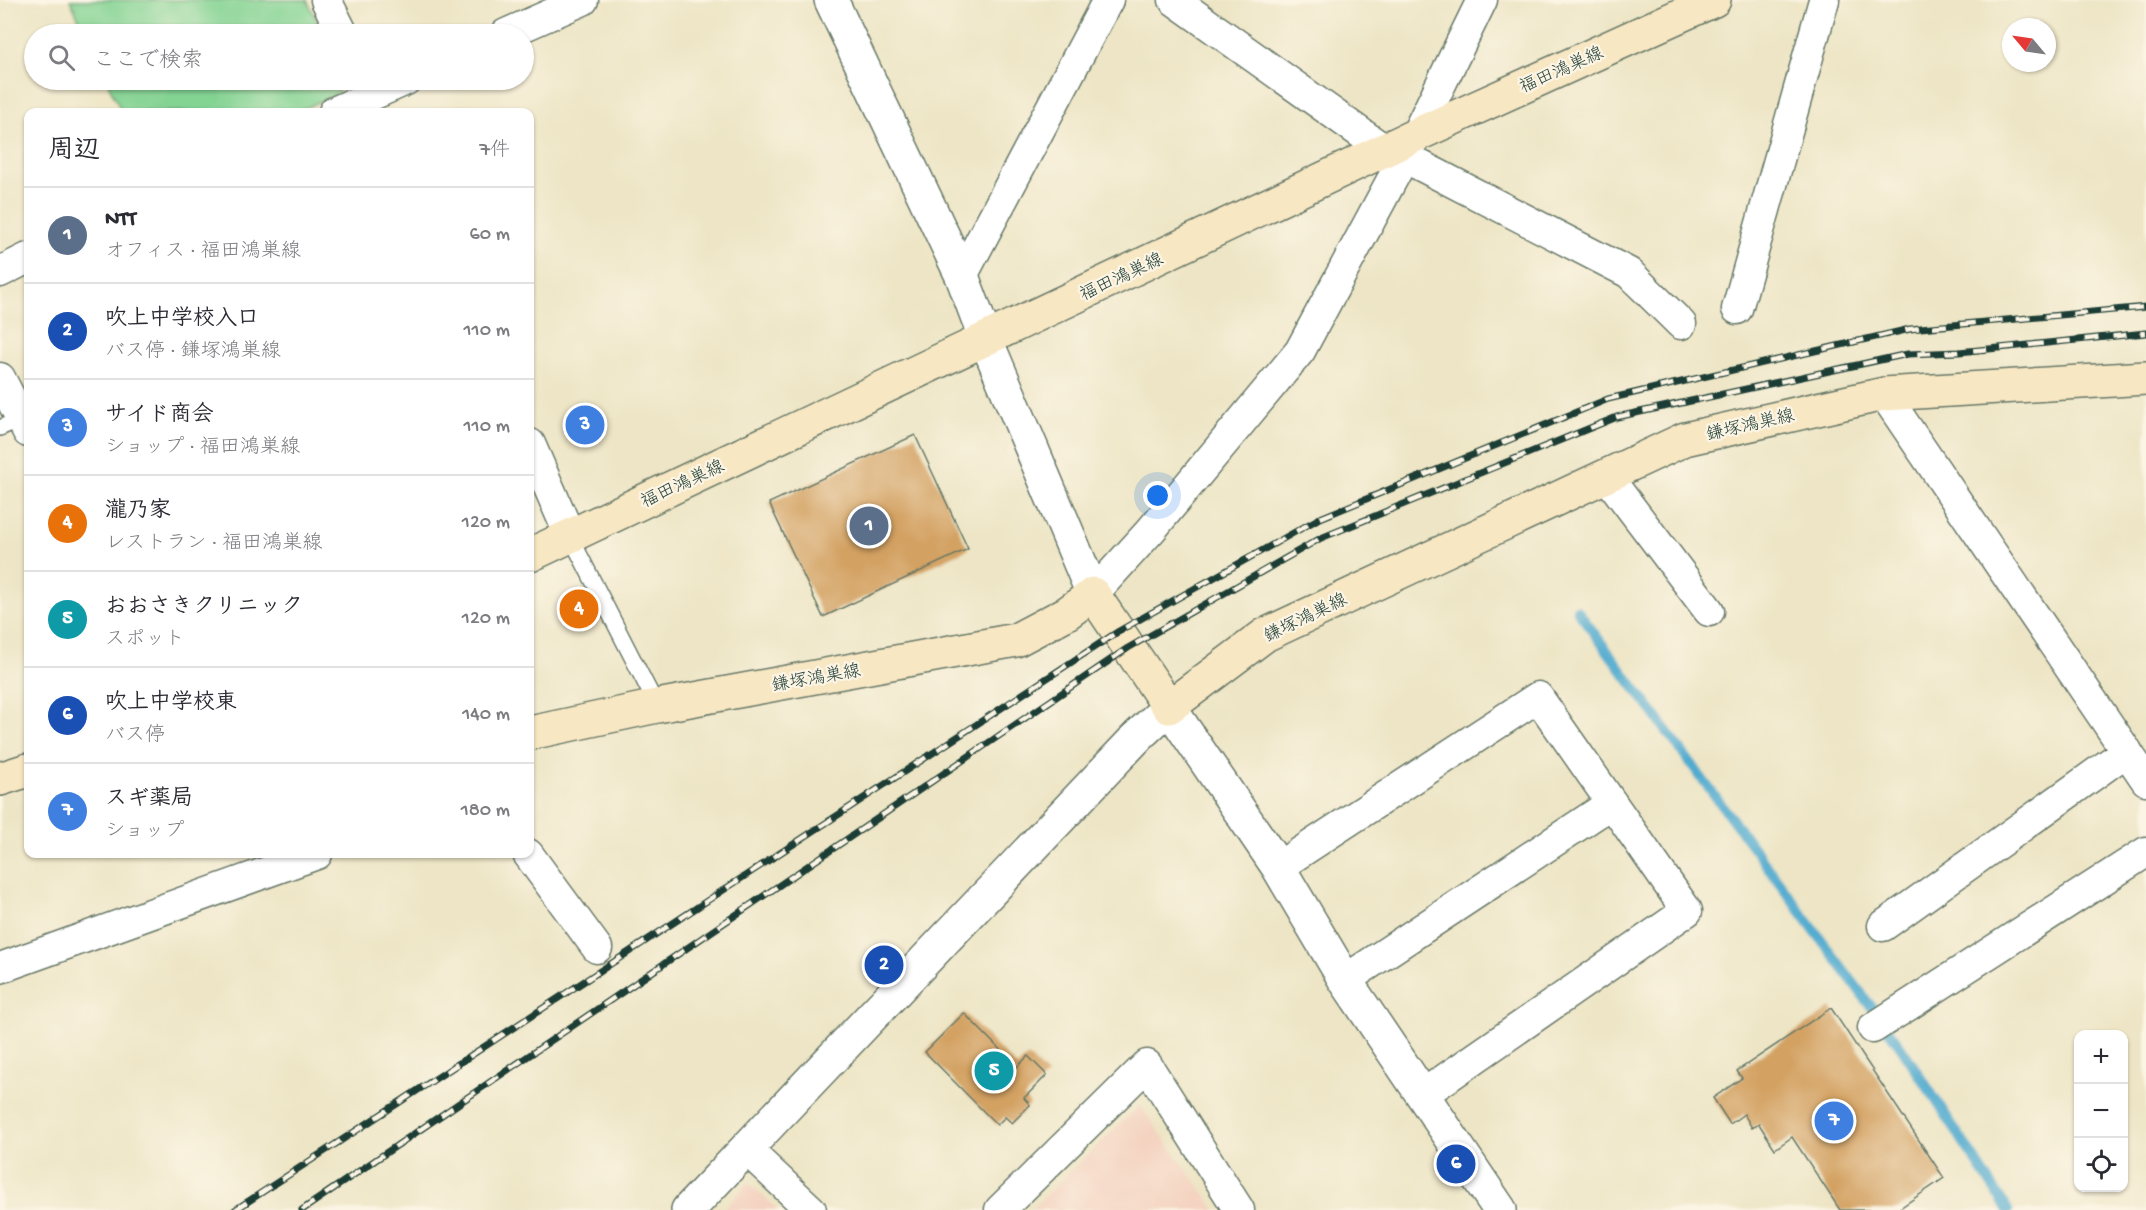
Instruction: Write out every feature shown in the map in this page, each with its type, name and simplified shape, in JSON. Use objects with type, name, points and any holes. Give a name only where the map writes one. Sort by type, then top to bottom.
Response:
[{"type":"main road","name":"福田鴻巣線","points":[[534,553],[1714,0]]},
{"type":"main road","name":"鎌塚鴻巣線","points":[[1169,707],[1225,662],[1265,635],[1685,439],[1884,394],[2146,378]]},
{"type":"main road","name":"鎌塚鴻巣線","points":[[534,733],[657,706],[1016,640],[1067,613],[1093,594]]},
{"type":"main road","points":[[1093,594],[1169,707]]},
{"type":"main road","points":[[0,779],[24,771]]},
{"type":"street","points":[[326,0],[338,24]]},
{"type":"street","points":[[529,24],[583,0]]},
{"type":"street","points":[[831,0],[962,276],[986,340],[1093,594],[1152,529],[1300,351],[1402,148],[1482,0]]},
{"type":"street","points":[[962,276],[1108,0]]},
{"type":"street","points":[[1174,0],[1402,148],[1629,273],[1681,324]]},
{"type":"street","points":[[1737,309],[1824,0]]},
{"type":"street","points":[[343,108],[373,95]]},
{"type":"street","points":[[0,272],[24,260]]},
{"type":"street","points":[[0,378],[17,426]]},
{"type":"street","points":[[1884,394],[2146,780]]},
{"type":"street","points":[[534,453],[570,536]]},
{"type":"street","points":[[1606,475],[1709,611]]},
{"type":"street","points":[[1278,867],[1538,697],[1687,911],[1422,1095]]},
{"type":"street","points":[[688,1210],[1138,736],[1169,707],[1278,867],[1345,980],[1500,1210]]},
{"type":"street","points":[[1883,926],[2127,752]]},
{"type":"street","points":[[1345,980],[1612,803]]},
{"type":"street","points":[[1873,1028],[2146,852]]},
{"type":"street","points":[[0,968],[306,858]]},
{"type":"street","points":[[531,858],[597,948]]},
{"type":"street","points":[[1000,1210],[1147,1065],[1239,1210]]},
{"type":"street","points":[[747,1149],[812,1210]]},
{"type":"lane","points":[[570,536],[657,706]]},
{"type":"shaded area","points":[[1140,1105],[1216,1210],[1030,1210]]},
{"type":"shaded area","points":[[748,1182],[778,1210],[724,1210]]},
{"type":"green space","points":[[70,0],[307,0],[318,24],[81,24]]},
{"type":"green space","points":[[111,90],[339,90],[337,94],[305,108],[120,108]]},
{"type":"building","points":[[915,435],[968,549],[823,617],[769,503]]},
{"type":"building","points":[[1831,1008],[1944,1178],[1897,1210],[1840,1210],[1792,1137],[1775,1149],[1759,1124],[1752,1128],[1744,1114],[1730,1124],[1713,1098],[1742,1078],[1737,1071]]},
{"type":"building","points":[[964,1013],[1017,1067],[1028,1056],[1047,1075],[1024,1098],[1030,1105],[1012,1123],[1005,1117],[997,1125],[925,1052]]},
{"type":"waterway","points":[[1577,610],[1901,1047],[2008,1210]]},
{"type":"railway","points":[[235,1210],[1119,631],[1318,519],[1608,399],[1910,329],[2146,307]]},
{"type":"railway","points":[[302,1210],[1128,648],[1321,538],[1617,417],[1908,354],[1959,352],[2146,333]]},
{"type":"place","name":"サイド商会","points":[[585,425]]},
{"type":"place","name":"NTT","points":[[869,526]]},
{"type":"place","name":"瀧乃家","points":[[579,609]]},
{"type":"place","name":"吹上中学校入口","points":[[884,965]]},
{"type":"place","name":"おおさきクリニック","points":[[994,1071]]},
{"type":"place","name":"スギ薬局","points":[[1834,1121]]},
{"type":"place","name":"吹上中学校東","points":[[1456,1164]]}]
